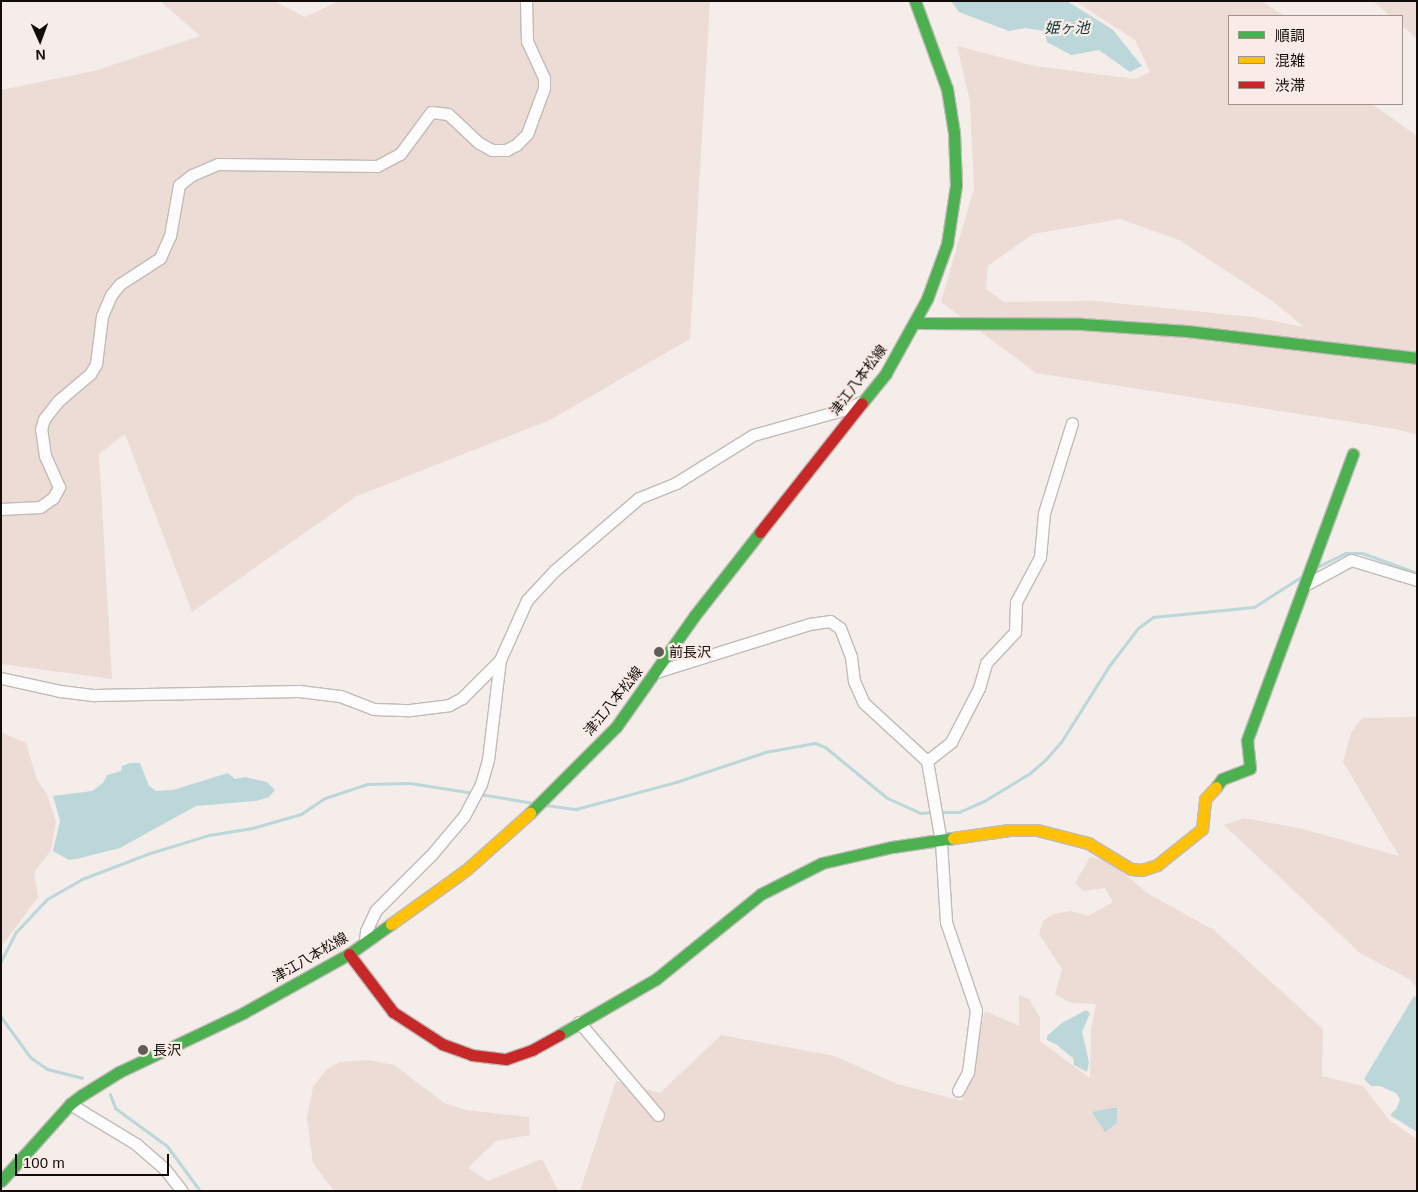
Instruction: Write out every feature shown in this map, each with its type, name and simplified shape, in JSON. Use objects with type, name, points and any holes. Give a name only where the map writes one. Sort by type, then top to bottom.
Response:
[{"type":"street","points":[[1,509],[40,507],[53,498],[59,487],[45,456],[41,429],[44,419],[58,401],[90,374],[96,364],[102,316],[111,295],[120,284],[160,258],[170,236],[179,185],[192,174],[218,164],[377,166],[400,154],[431,112],[448,114],[479,143],[492,150],[506,150],[516,145],[527,134],[544,88],[544,78],[527,41],[526,1]]},
{"type":"street","name":"津江八本松線","points":[[1,1181],[70,1104],[119,1072],[243,1013],[349,954],[466,870],[548,796],[616,727],[695,615],[886,373],[916,323],[947,244],[956,186],[954,133],[947,89],[915,1]]},
{"type":"street","points":[[916,323],[1082,324],[1187,331],[1417,358]]},
{"type":"street","points":[[365,941],[366,931],[376,910],[457,824],[481,784],[488,760],[500,660],[527,600],[561,565],[639,498],[676,483],[753,435],[846,409],[863,401]]},
{"type":"street","points":[[927,761],[950,742],[979,688],[986,663],[1015,632],[1016,602],[1040,557],[1044,513],[1072,423]]},
{"type":"street","points":[[349,954],[394,1012],[442,1044],[472,1055],[488,1058],[516,1056],[656,979],[704,937],[774,884],[822,863],[851,855],[1008,830],[1038,830],[1088,843],[1131,869],[1142,870],[1157,865],[1202,829],[1205,799],[1222,779],[1250,768],[1247,740],[1307,584],[1353,454]]},
{"type":"street","points":[[1307,584],[1351,560],[1417,580]]},
{"type":"street","points":[[656,672],[809,624],[830,621],[846,639],[854,681],[864,703],[927,761],[941,842],[946,922],[976,1010],[968,1072],[958,1091]]},
{"type":"street","points":[[1,678],[60,691],[95,695],[299,691],[340,696],[374,709],[410,710],[449,705],[462,698],[500,660]]},
{"type":"street","points":[[579,1022],[658,1115]]},
{"type":"street","points":[[70,1104],[136,1144],[164,1168],[182,1191]]},
{"type":"shaded area","points":[[160,1],[274,1],[305,17],[339,1],[710,1],[690,339],[550,420],[357,496],[192,612],[125,434],[99,454],[112,679],[1,664],[1,90],[94,71],[200,36]]},
{"type":"shaded area","points":[[1075,1],[1261,1],[1283,15],[1228,15],[1228,105],[1373,105],[1417,136],[1417,435],[1396,429],[1036,373],[941,302],[974,188],[970,101],[957,46],[1035,66],[1135,79],[1150,72],[1135,40]],"holes":[[[1120,219],[1179,240],[1274,302],[1304,327],[1253,317],[1095,301],[1004,302],[986,289],[988,266],[1033,234]]]},
{"type":"shaded area","points":[[1373,1],[1417,1],[1417,39],[1403,27],[1403,15],[1389,15]]},
{"type":"shaded area","points":[[1417,717],[1417,988],[1409,979],[1360,953],[1224,825],[1244,818],[1303,829],[1399,856],[1343,762],[1351,733],[1362,718]]},
{"type":"shaded area","points":[[1,732],[26,743],[37,780],[47,794],[56,821],[51,850],[34,873],[38,897],[1,947]]},
{"type":"shaded area","points":[[1090,857],[1110,861],[1147,893],[1214,930],[1323,1029],[1322,1076],[1363,1086],[1390,1121],[1417,1139],[1417,1191],[580,1191],[616,1081],[660,1093],[721,1035],[835,1056],[897,1084],[962,1101],[985,1011],[1019,1026],[1019,995],[1029,999],[1040,1018],[1040,1041],[1090,1078],[1091,1030],[1096,1004],[1071,1003],[1055,994],[1062,969],[1039,934],[1043,921],[1054,914],[1071,911],[1088,916],[1113,902],[1105,888],[1083,891],[1075,883]]},
{"type":"shaded area","points":[[368,1060],[394,1065],[444,1103],[466,1110],[529,1117],[530,1135],[496,1141],[468,1168],[488,1181],[542,1159],[558,1190],[334,1191],[313,1163],[307,1118],[313,1087],[327,1069],[340,1062]]},
{"type":"water","name":"姫ヶ池","points":[[951,1],[1067,1],[1113,30],[1142,66],[1130,72],[1099,50],[1071,55],[1047,42],[1044,31],[1025,28],[1009,31],[959,12]]},
{"type":"water","points":[[130,763],[140,763],[149,786],[156,791],[173,790],[228,773],[235,779],[245,777],[267,782],[275,790],[269,797],[256,801],[196,806],[120,848],[69,860],[53,851],[60,821],[53,796],[92,791],[103,783],[107,775],[121,771],[122,766]]},
{"type":"water","points":[[1414,996],[1417,998],[1417,1132],[1390,1115],[1397,1108],[1400,1099],[1396,1093],[1380,1086],[1371,1086],[1364,1079]]},
{"type":"water","points":[[1086,1010],[1090,1013],[1082,1032],[1089,1062],[1087,1072],[1074,1065],[1073,1058],[1057,1045],[1047,1040],[1047,1036],[1062,1023]]},
{"type":"water","points":[[1117,1108],[1117,1123],[1105,1132],[1092,1112]]},
{"type":"waterway","points":[[1317,567],[1346,553],[1362,553],[1417,573]]},
{"type":"waterway","points":[[939,812],[959,812],[984,801],[1030,773],[1046,759],[1061,742],[1109,666],[1138,628],[1153,617],[1254,607],[1301,577]]},
{"type":"waterway","points":[[546,805],[576,809],[676,782],[765,752],[815,743],[825,747],[887,798],[920,813],[933,812]]},
{"type":"waterway","points":[[1,961],[16,932],[47,899],[82,879],[150,853],[209,835],[252,828],[301,814],[325,798],[367,784],[410,783],[473,793]]},
{"type":"waterway","points":[[480,794],[533,803]]},
{"type":"waterway","points":[[1,1017],[30,1057],[47,1069],[82,1078]]},
{"type":"waterway","points":[[110,1094],[115,1108],[167,1146],[200,1191]]},
{"type":"traffic: fast","points":[[862,403],[886,373],[927,299],[947,244],[956,185],[954,133],[947,89],[915,1]]},
{"type":"traffic: fast","points":[[916,323],[1082,324],[1187,331],[1417,358]]},
{"type":"traffic: fast","points":[[1216,787],[1222,779],[1250,768],[1247,740],[1353,454]]},
{"type":"traffic: fast","points":[[530,813],[616,727],[695,615],[760,532]]},
{"type":"traffic: fast","points":[[559,1035],[656,979],[761,894],[822,863],[892,847],[953,838]]},
{"type":"traffic: fast","points":[[1,1181],[70,1104],[82,1095],[119,1072],[243,1013],[349,954],[391,924]]},
{"type":"traffic: slow","points":[[953,838],[1009,830],[1037,830],[1088,843],[1131,869],[1142,870],[1157,865],[1202,829],[1205,799],[1216,787]]},
{"type":"traffic: slow","points":[[391,924],[466,870],[530,813]]},
{"type":"traffic: jam","points":[[760,532],[862,403]]},
{"type":"traffic: jam","points":[[349,954],[393,1012],[442,1044],[472,1055],[506,1059],[532,1050],[559,1035]]},
{"type":"place","name":"前長沢","points":[[659,652]]},
{"type":"place","name":"長沢","points":[[143,1050]]}]
